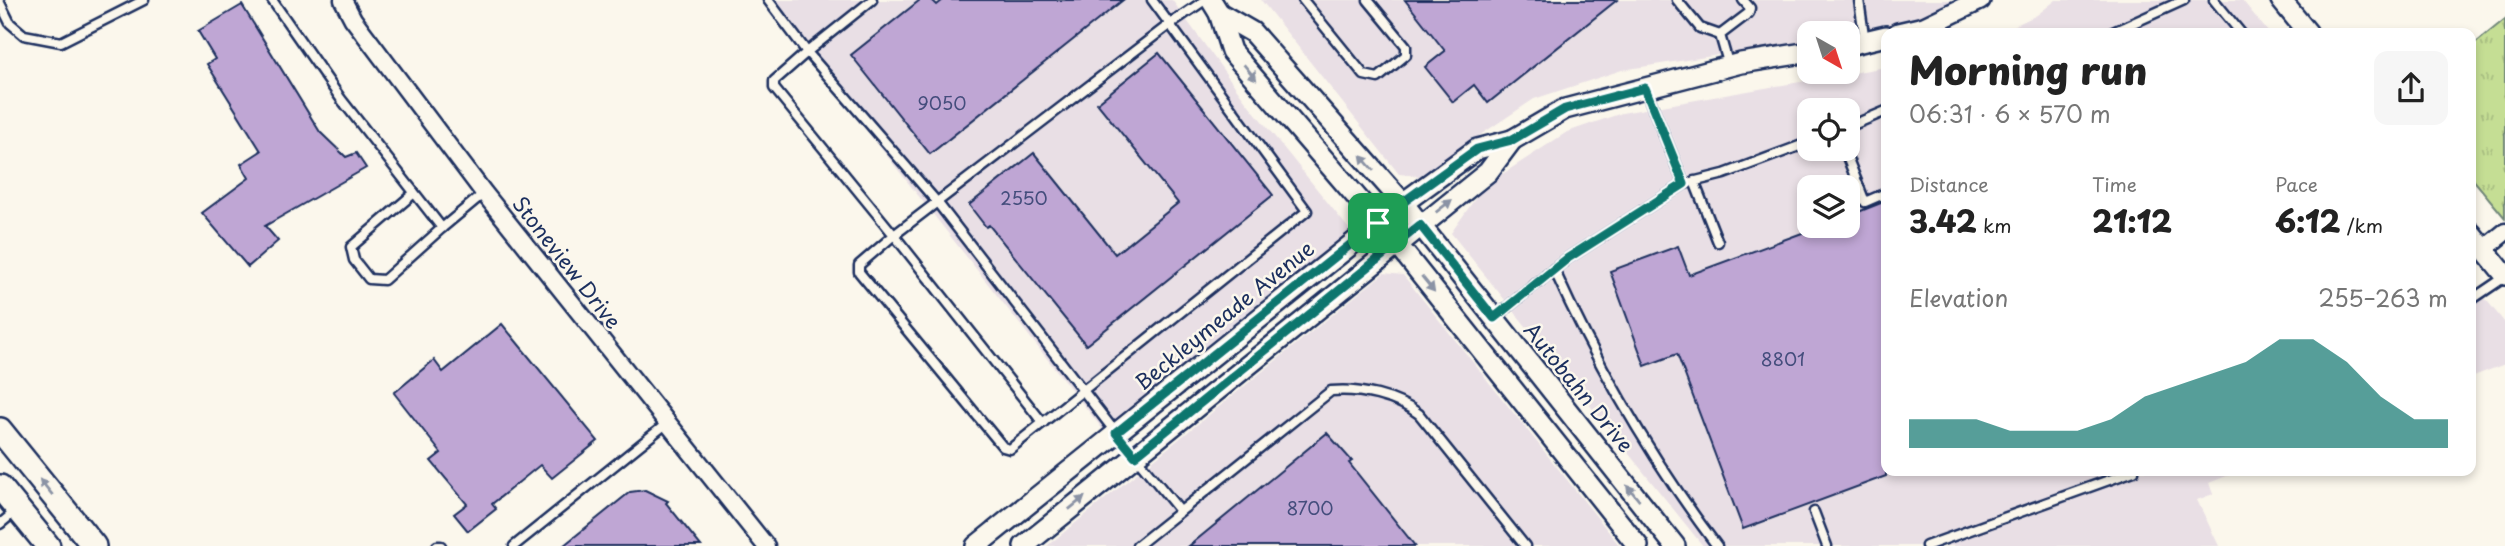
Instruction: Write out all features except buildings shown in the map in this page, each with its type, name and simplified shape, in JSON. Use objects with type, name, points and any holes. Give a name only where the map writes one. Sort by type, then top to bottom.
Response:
[{"type":"main road","points":[[0,430],[89,544]]},
{"type":"main road","points":[[0,487],[48,546]]},
{"type":"street","name":"Stoneview Drive","points":[[343,0],[353,19],[484,193],[766,546]]},
{"type":"street","points":[[1920,28],[1980,0]]},
{"type":"street","points":[[2289,3],[2305,28]]},
{"type":"street","points":[[1212,4],[1231,51],[1397,244],[1638,546]]},
{"type":"street","name":"Autobahn Drive","points":[[1212,4],[1252,32],[1402,203],[1675,546]]},
{"type":"street","points":[[1860,42],[1881,37]]},
{"type":"street","name":"Beckleymeade Avenue","points":[[976,546],[1402,203],[1477,149],[1512,140],[1565,109],[1729,66],[1797,54]]},
{"type":"street","name":"Beckleymeade Avenue","points":[[1024,546],[1489,172],[1512,140]]},
{"type":"street","points":[[2484,249],[2505,232]]},
{"type":"street","points":[[2476,239],[2503,270]]},
{"type":"street","points":[[1116,433],[1135,456]]},
{"type":"lane","points":[[0,3],[10,23],[24,35],[61,41],[144,0]]},
{"type":"lane","points":[[272,0],[341,99],[442,228]]},
{"type":"lane","points":[[768,0],[807,52],[937,202],[1116,433]]},
{"type":"lane","points":[[872,0],[774,81],[774,88],[1043,423]]},
{"type":"lane","points":[[1152,0],[1170,24],[1307,211],[1010,449],[1003,447],[859,272],[859,265],[894,235],[1170,24],[1212,4]]},
{"type":"lane","points":[[1303,0],[1364,75],[1378,78],[1406,55],[1406,46],[1368,0]]},
{"type":"lane","points":[[1677,0],[1700,28],[1720,35]]},
{"type":"lane","points":[[1720,35],[1749,13],[1743,0]]},
{"type":"lane","points":[[1858,21],[1859,0]]},
{"type":"lane","points":[[2122,28],[2184,0]]},
{"type":"lane","points":[[2214,0],[2237,28]]},
{"type":"lane","points":[[1720,35],[1729,66]]},
{"type":"lane","points":[[1645,88],[1684,184]]},
{"type":"lane","points":[[1860,122],[1881,113]]},
{"type":"lane","points":[[1494,318],[1554,269],[1640,209],[1684,184],[1724,174],[1797,147]]},
{"type":"lane","points":[[1849,161],[1865,202],[1881,195]]},
{"type":"lane","points":[[1694,181],[1717,242]]},
{"type":"lane","points":[[413,194],[351,247],[354,260],[369,279],[384,279],[484,193]]},
{"type":"lane","points":[[1554,269],[1584,335],[1634,422],[1670,482],[1717,546]]},
{"type":"lane","points":[[2476,295],[2503,270]]},
{"type":"lane","points":[[1137,546],[1331,391],[1348,390],[1396,402],[1419,414],[1525,546]]},
{"type":"lane","points":[[514,546],[666,424]]},
{"type":"lane","points":[[1135,456],[1180,511]]},
{"type":"lane","points":[[1926,546],[2120,476]]},
{"type":"lane","points":[[0,524],[18,509]]},
{"type":"lane","points":[[1814,512],[1827,546]]},
{"type":"shaded area","points":[[764,0],[1172,0],[1245,100],[1349,229],[1344,248],[1108,436]]},
{"type":"shaded area","points":[[1261,0],[1983,0],[1935,20],[1860,33],[1860,21],[1797,21],[1797,43],[1622,70],[1534,99],[1419,176],[1399,174]]},
{"type":"shaded area","points":[[2056,0],[2242,0],[2265,28],[2010,28],[2037,15]]},
{"type":"shaded area","points":[[1881,68],[1881,476],[2226,476],[2209,483],[2213,494],[2197,500],[2219,546],[1703,546],[1451,233],[1484,186],[1567,132],[1622,113],[1797,83],[1860,84],[1860,72]]},
{"type":"shaded area","points":[[1384,273],[1403,275],[1620,546],[1047,546]]},
{"type":"shaded area","points":[[2476,287],[2505,323],[2505,364],[2476,375]]},
{"type":"green space","points":[[2505,19],[2505,218],[2476,183],[2476,43]]},
{"type":"route","points":[[1645,88],[1684,184],[1640,209],[1568,258],[1494,318],[1420,225],[1135,456],[1116,433],[1378,223],[1477,149],[1512,140],[1565,109],[1645,88]]}]
